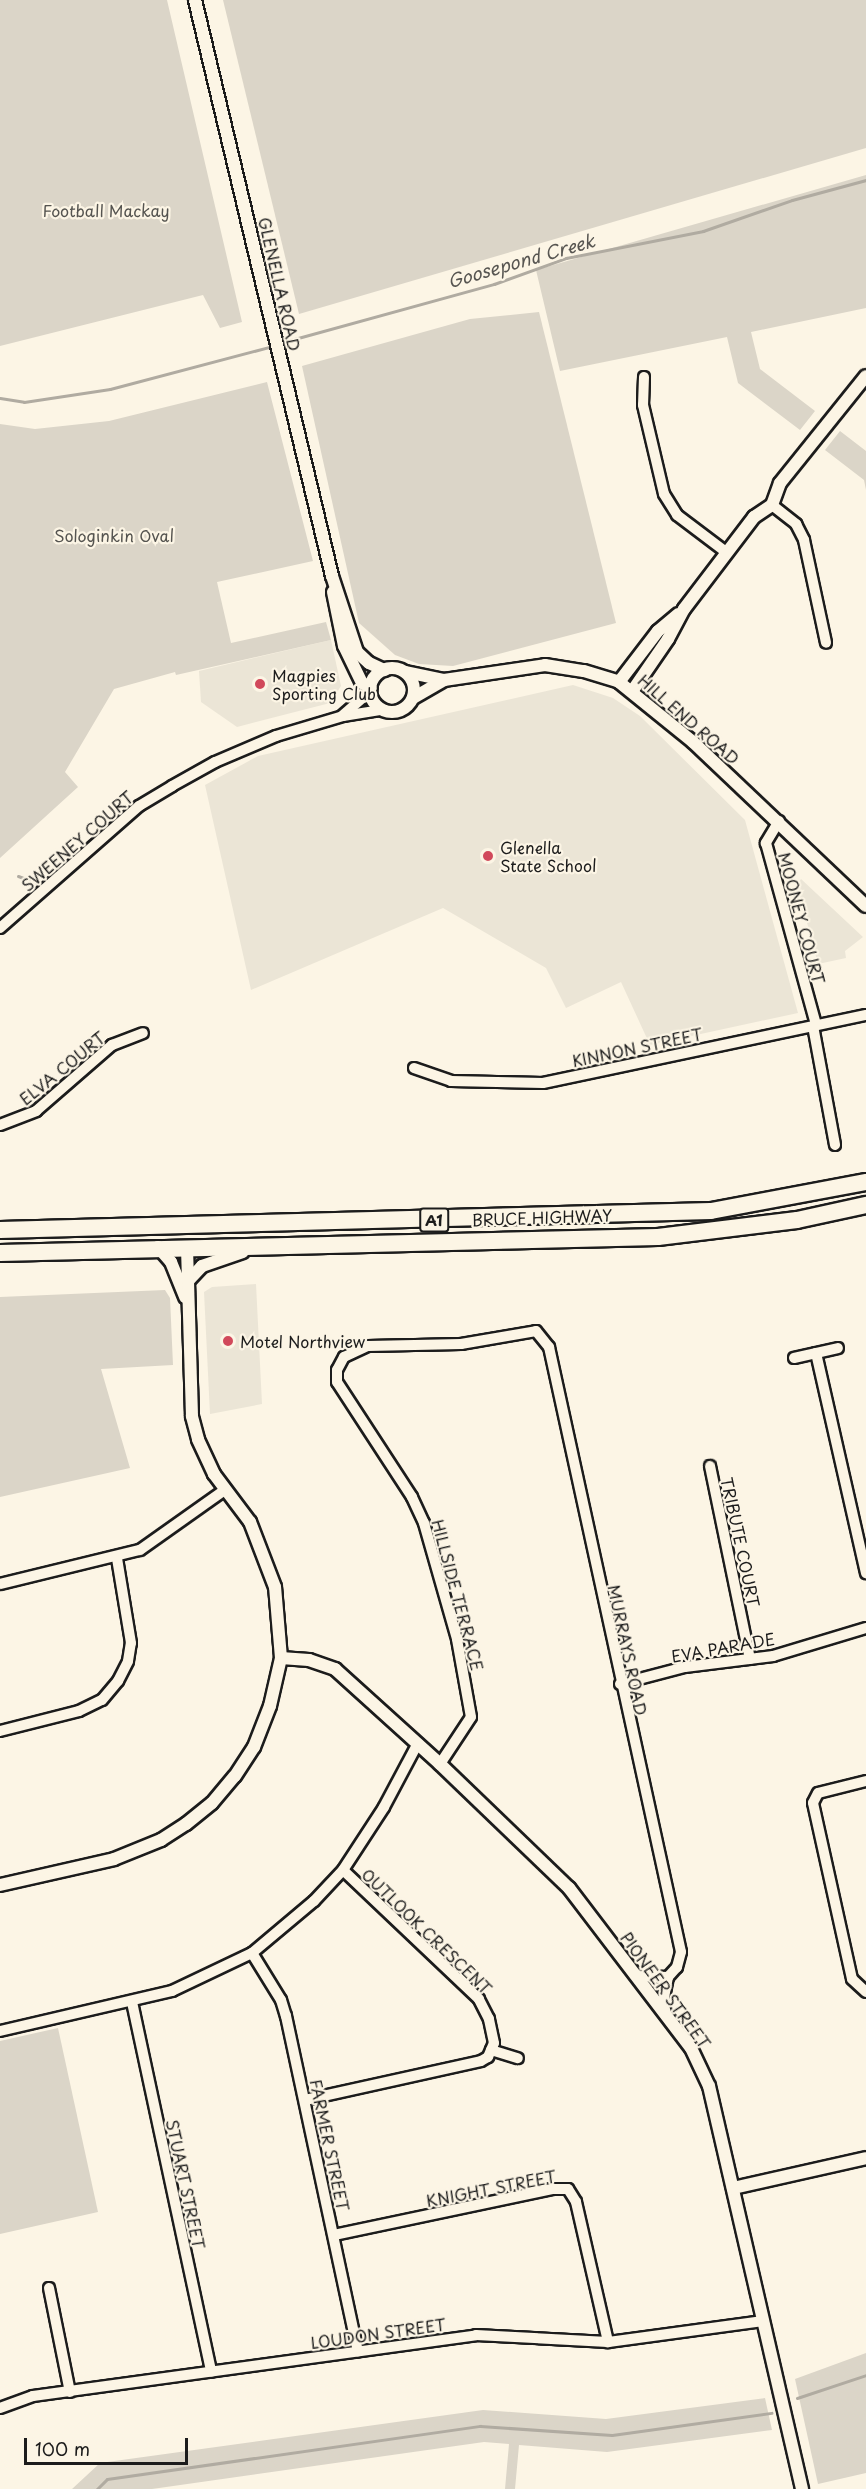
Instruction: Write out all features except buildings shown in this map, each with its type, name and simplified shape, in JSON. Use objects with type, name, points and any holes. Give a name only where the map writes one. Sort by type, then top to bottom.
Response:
[{"type":"highway","name":"BRUCE HIGHWAY","points":[[0,1230],[711,1211],[866,1182]]},
{"type":"highway","name":"BRUCE HIGHWAY","points":[[0,1253],[158,1247],[262,1247],[658,1237],[797,1220],[866,1205]]},
{"type":"highway","points":[[0,1235],[171,1234],[187,1247]]},
{"type":"street","name":"GLENELLA ROAD","points":[[195,0],[332,576],[344,646],[362,683],[371,690]]},
{"type":"street","points":[[633,690],[668,639],[684,609],[726,552],[754,517],[772,505],[780,483],[866,376]]},
{"type":"street","points":[[644,377],[643,405],[664,494],[677,515],[726,552]]},
{"type":"street","points":[[772,505],[796,524],[804,540],[826,643]]},
{"type":"street","name":"GLENELLA ROAD","points":[[332,576],[357,652],[384,670]]},
{"type":"street","points":[[619,682],[658,631],[684,609]]},
{"type":"street","name":"HILL END ROAD","points":[[406,672],[444,680],[545,665],[584,671],[619,682],[633,690],[779,822],[866,906]]},
{"type":"street","points":[[384,670],[406,672],[414,685],[413,698],[398,712],[382,710],[374,702],[371,690],[373,680],[384,670]]},
{"type":"street","name":"HILL END ROAD","points":[[413,698],[444,680]]},
{"type":"street","name":"SWEENEY COURT","points":[[343,716],[360,697],[371,690]]},
{"type":"street","name":"SWEENEY COURT","points":[[0,928],[139,806],[164,791],[245,748],[343,716],[382,710]]},
{"type":"street","name":"MOONEY COURT","points":[[779,822],[766,843],[814,1026],[835,1145]]},
{"type":"street","name":"KINNON STREET","points":[[414,1068],[451,1081],[543,1083],[866,1015]]},
{"type":"street","name":"ELVA COURT","points":[[0,1125],[36,1111],[112,1045],[143,1034]]},
{"type":"street","points":[[158,1247],[171,1262],[186,1301]]},
{"type":"street","points":[[0,1885],[139,1850],[186,1824],[212,1803],[254,1747],[270,1706],[281,1658],[275,1587],[250,1522],[206,1456],[192,1416],[186,1301],[189,1280],[187,1247]]},
{"type":"street","points":[[189,1280],[195,1270],[207,1264],[262,1247]]},
{"type":"street","name":"MURRAYS ROAD","points":[[536,1330],[549,1347],[620,1684],[681,1952],[677,1967],[668,1977],[663,2002],[666,2014]]},
{"type":"street","name":"HILLSIDE TERRACE","points":[[440,1764],[471,1717],[455,1629],[435,1554],[417,1506],[337,1382],[337,1370],[344,1357],[368,1346],[461,1344],[536,1330]]},
{"type":"street","points":[[794,1358],[838,1348]]},
{"type":"street","points":[[816,1353],[866,1573]]},
{"type":"street","name":"TRIBUTE COURT","points":[[710,1466],[750,1659]]},
{"type":"street","points":[[0,1584],[117,1558],[157,1540],[226,1489]]},
{"type":"street","points":[[0,1731],[79,1711],[102,1700],[118,1681],[129,1661],[131,1642],[117,1558]]},
{"type":"street","name":"EVA PARADE","points":[[620,1684],[685,1667],[750,1659],[866,1628]]},
{"type":"street","name":"PIONEER STREET","points":[[281,1658],[309,1660],[335,1669],[418,1743],[569,1888],[691,2048],[709,2086],[802,2489]]},
{"type":"street","points":[[0,2031],[172,1991],[252,1953],[314,1901],[343,1870],[384,1807],[418,1743]]},
{"type":"street","points":[[866,1781],[818,1793],[813,1803],[852,1979],[866,1992]]},
{"type":"street","name":"OUTLOOK CRESCENT","points":[[343,1870],[479,1999],[490,2024],[492,2050]]},
{"type":"street","name":"FARMER STREET","points":[[252,1953],[281,2000],[305,2100],[358,2351]]},
{"type":"street","points":[[637,1976],[668,1977]]},
{"type":"street","name":"STUART STREET","points":[[132,2002],[211,2372]]},
{"type":"street","points":[[305,2100],[478,2062],[492,2050],[518,2058]]},
{"type":"street","points":[[733,2188],[866,2158]]},
{"type":"street","name":"KNIGHT STREET","points":[[334,2235],[567,2189],[576,2202],[608,2342]]},
{"type":"street","points":[[49,2288],[70,2392]]},
{"type":"street","name":"LOUDON STREET","points":[[0,2408],[18,2399],[476,2335],[608,2342],[764,2321]]},
{"type":"shaded area","name":"Magpies Sporting Club","points":[[331,640],[341,686],[330,703],[237,727],[201,702],[199,671]]},
{"type":"shaded area","name":"Glenella State School","points":[[573,685],[613,698],[640,716],[745,820],[798,1013],[650,1045],[621,982],[566,1008],[546,968],[443,908],[251,990],[205,785],[258,756]]},
{"type":"shaded area","points":[[801,879],[863,937],[845,951],[846,958],[818,964],[797,885]]},
{"type":"shaded area","points":[[256,1284],[262,1404],[210,1414],[204,1292],[212,1287]]},
{"type":"green space","name":"Football Mackay","points":[[0,0],[167,0],[242,322],[220,328],[203,295],[0,346]]},
{"type":"green space","points":[[223,0],[866,0],[866,148],[299,314]]},
{"type":"green space","points":[[866,175],[866,308],[751,332],[760,369],[815,411],[800,430],[738,383],[727,337],[560,371],[536,270]]},
{"type":"green space","points":[[539,312],[616,623],[453,666],[419,664],[395,655],[359,623],[302,366],[470,319]]},
{"type":"green space","name":"Sologinkin Oval","points":[[267,382],[313,561],[217,582],[231,643],[326,622],[331,640],[176,675],[175,672],[114,689],[65,772],[78,787],[0,858],[0,424],[35,429],[109,421]]},
{"type":"green space","points":[[840,431],[866,451],[866,490],[864,480],[825,450]]},
{"type":"green space","points":[[165,1290],[170,1298],[173,1365],[101,1369],[130,1468],[0,1497],[0,1297]]},
{"type":"green space","points":[[58,2028],[98,2212],[0,2234],[0,2041]]},
{"type":"green space","points":[[866,2353],[866,2473],[818,2484],[795,2379]]},
{"type":"green space","points":[[765,2398],[772,2430],[607,2452],[519,2445],[515,2489],[505,2489],[509,2444],[484,2442],[152,2489],[72,2489],[100,2463],[483,2410],[606,2419]]},
{"type":"waterway","name":"Goosepond Creek","points":[[287,341],[494,284],[566,258],[703,231],[792,200],[866,180]]},
{"type":"waterway","name":"Goosepond Creek","points":[[0,398],[24,402],[110,389],[269,347]]},
{"type":"waterway","points":[[18,876],[37,883]]},
{"type":"waterway","points":[[797,2398],[866,2375]]},
{"type":"waterway","points":[[97,2489],[107,2479],[480,2426],[612,2435],[771,2413]]},
{"type":"place","name":"Magpies Sporting Club","points":[[260,684]]},
{"type":"place","name":"Glenella State School","points":[[488,856]]},
{"type":"place","name":"Motel Northview","points":[[228,1341]]}]
